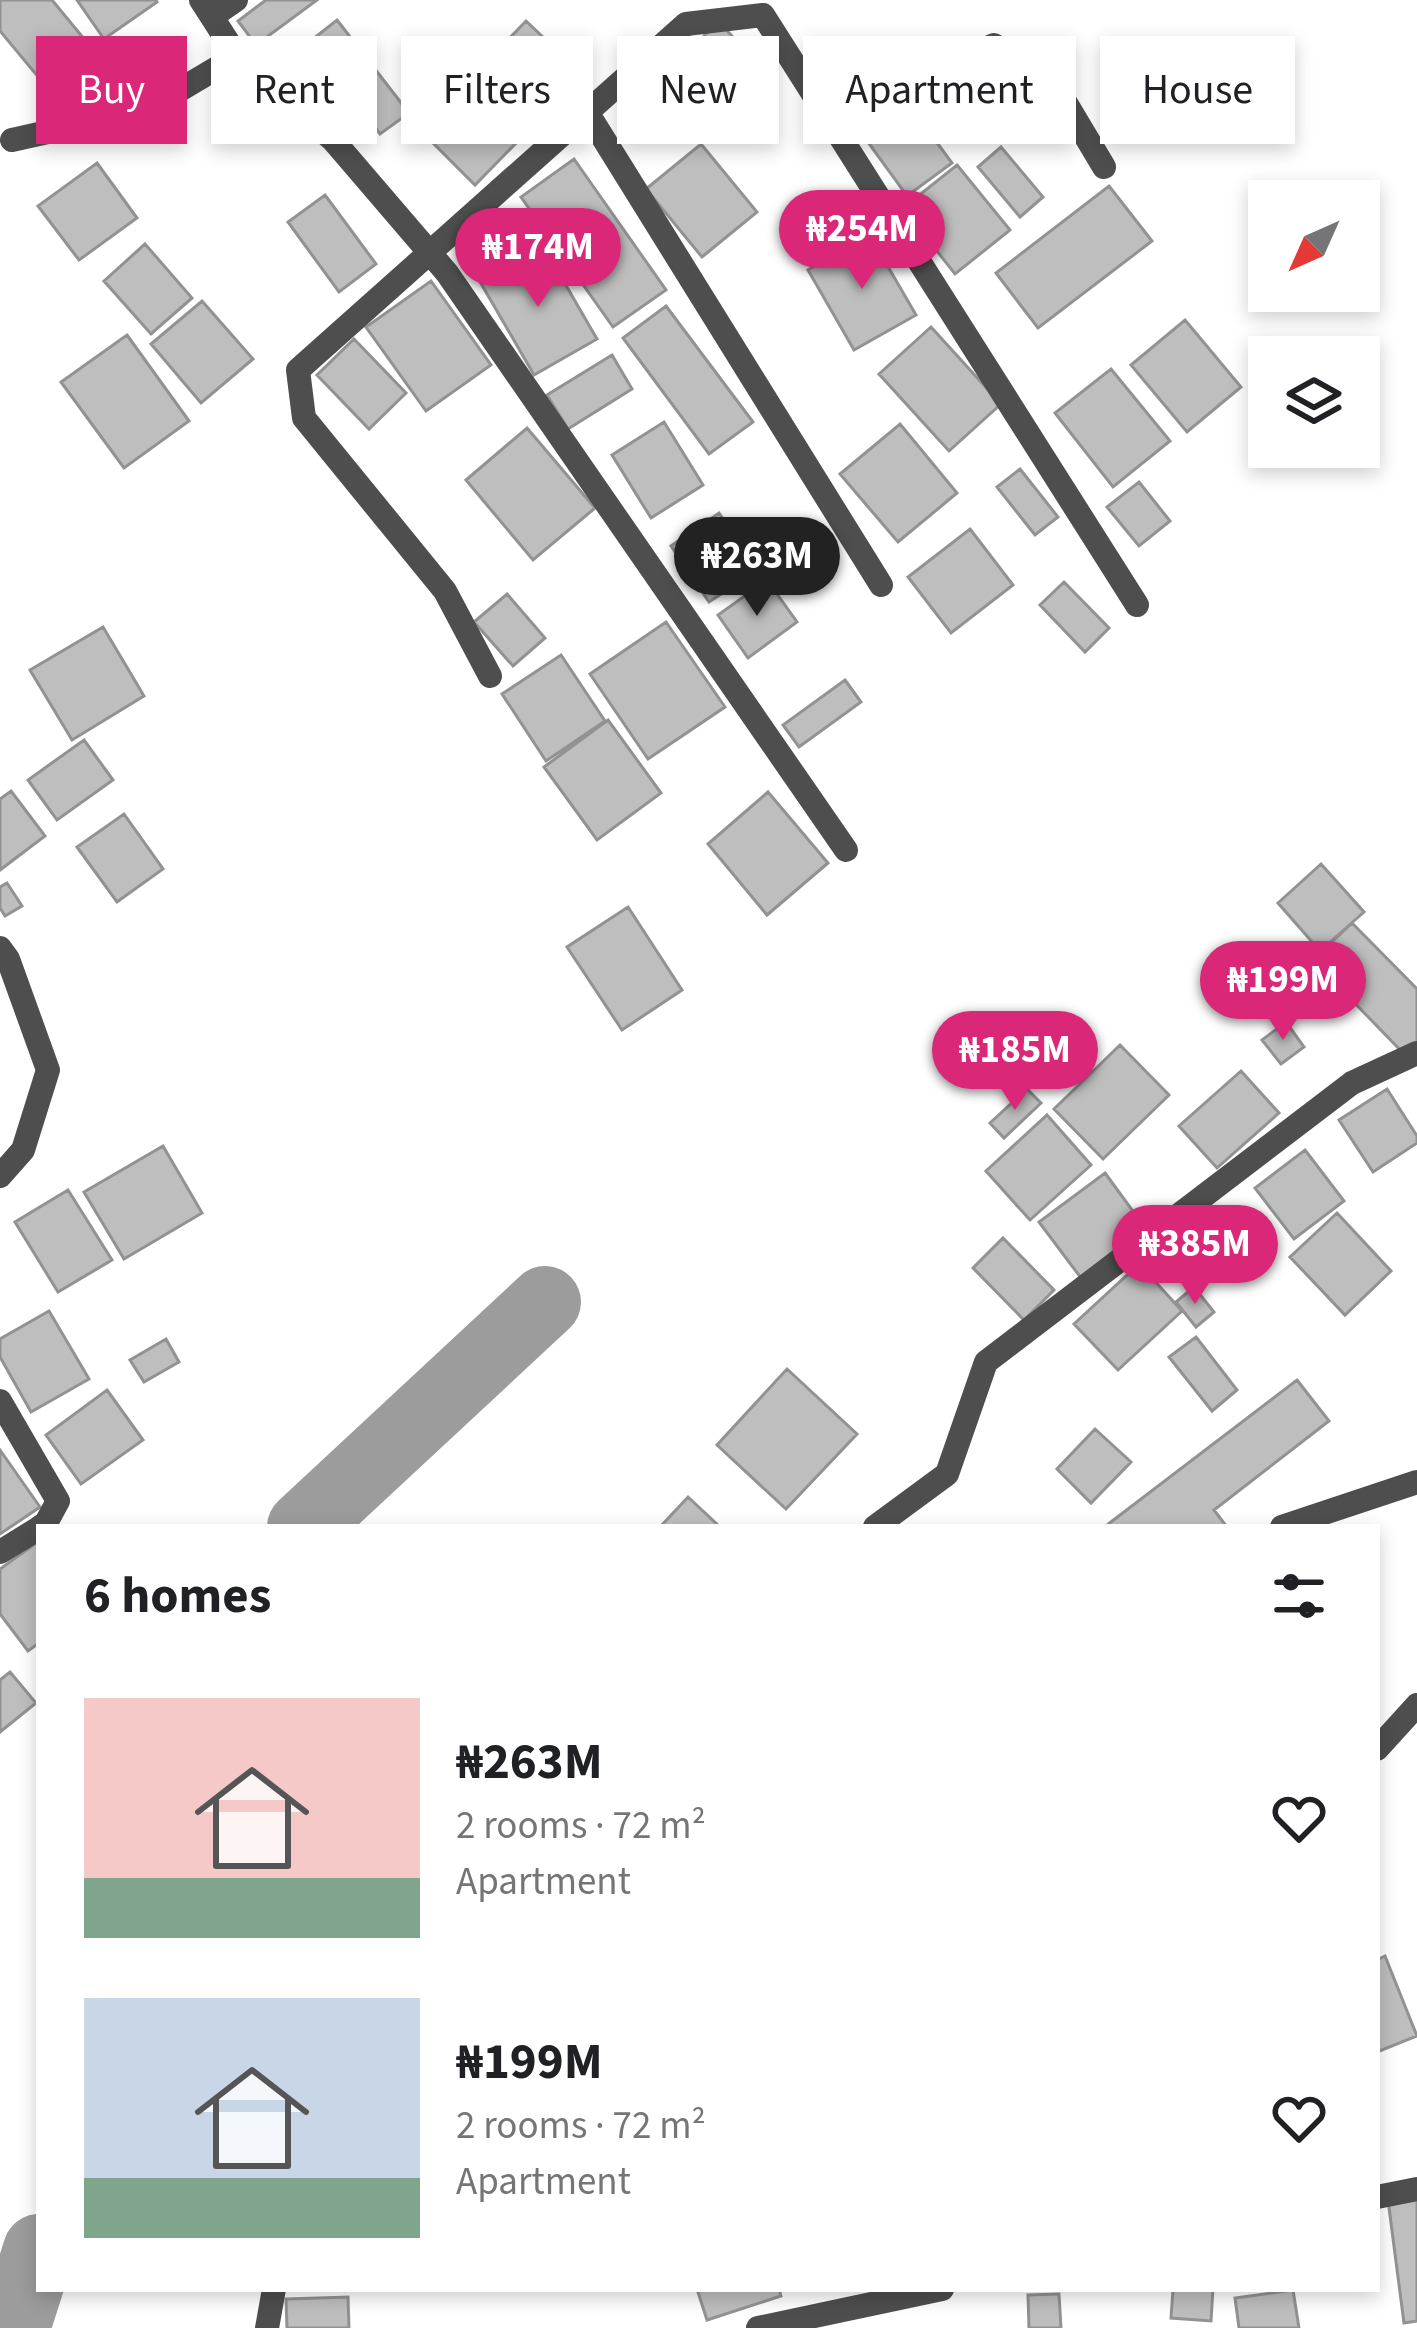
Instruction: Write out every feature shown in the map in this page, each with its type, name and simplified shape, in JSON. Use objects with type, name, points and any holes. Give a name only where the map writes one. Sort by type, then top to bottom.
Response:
[{"type":"street","points":[[224,36],[207,8],[236,0]]},
{"type":"street","points":[[593,107],[686,24],[763,15],[803,78]]},
{"type":"street","points":[[12,140],[146,110],[211,71]]},
{"type":"street","points":[[1076,120],[1104,167]]},
{"type":"street","points":[[593,122],[880,585]]},
{"type":"street","points":[[336,144],[460,292],[846,850]]},
{"type":"street","points":[[490,676],[445,591],[304,418],[298,370],[551,144]]},
{"type":"street","points":[[845,144],[1137,605]]},
{"type":"street","points":[[0,948],[48,1070],[23,1150],[0,1176]]},
{"type":"street","points":[[879,1524],[947,1474],[986,1362],[1352,1082],[1417,1054]]},
{"type":"street","points":[[0,1401],[58,1502],[44,1524]]},
{"type":"street","points":[[1291,1524],[1417,1482]]},
{"type":"street","points":[[0,1552],[36,1529]]},
{"type":"street","points":[[1380,1746],[1417,1705]]},
{"type":"street","points":[[1380,2197],[1417,2189]]},
{"type":"street","points":[[267,2328],[273,2292]]},
{"type":"street","points":[[815,2292],[825,2321]]},
{"type":"street","points":[[758,2328],[825,2321],[931,2292]]},
{"type":"building","points":[[0,0],[52,0],[82,36],[36,36],[36,74],[0,31]]},
{"type":"building","points":[[77,0],[156,0],[108,36],[102,36]]},
{"type":"building","points":[[266,0],[317,0],[268,36],[249,36],[238,21]]},
{"type":"building","points":[[337,20],[349,36],[317,36]]},
{"type":"building","points":[[526,21],[542,36],[512,36]]},
{"type":"building","points":[[719,22],[732,36],[704,36]]},
{"type":"building","points":[[377,72],[401,103],[401,119],[380,134]]},
{"type":"building","points":[[434,144],[515,144],[475,185]]},
{"type":"building","points":[[701,144],[757,212],[702,257],[646,189]]},
{"type":"building","points":[[869,144],[938,144],[952,163],[907,196]]},
{"type":"building","points":[[1001,147],[1043,197],[1020,217],[978,167]]},
{"type":"building","points":[[574,159],[666,290],[613,327],[521,197]]},
{"type":"building","points":[[97,163],[137,218],[79,260],[38,206]]},
{"type":"building","points":[[957,165],[1010,230],[955,274],[903,208]]},
{"type":"building","points":[[1109,186],[1152,241],[1038,328],[996,273]]},
{"type":"building","points":[[325,195],[376,264],[339,292],[288,222]]},
{"type":"building","points":[[869,234],[916,315],[854,350],[808,270]]},
{"type":"building","points":[[145,244],[192,298],[151,334],[104,281]]},
{"type":"building","points":[[542,244],[597,339],[534,375],[479,280]]},
{"type":"building","points":[[431,281],[491,365],[426,411],[366,327]]},
{"type":"building","points":[[202,301],[253,359],[201,403],[151,344]]},
{"type":"building","points":[[666,306],[753,422],[709,454],[623,338]]},
{"type":"building","points":[[1185,320],[1241,387],[1187,432],[1131,365]]},
{"type":"building","points":[[931,327],[1001,404],[949,451],[879,374]]},
{"type":"building","points":[[127,335],[189,421],[124,468],[61,382]]},
{"type":"building","points":[[354,339],[406,393],[369,429],[317,375]]},
{"type":"building","points":[[612,355],[632,389],[568,429],[547,395]]},
{"type":"building","points":[[1111,369],[1170,441],[1113,487],[1055,413]]},
{"type":"building","points":[[664,422],[703,485],[651,518],[612,455]]},
{"type":"building","points":[[900,424],[957,493],[898,542],[840,474]]},
{"type":"building","points":[[527,428],[595,508],[533,560],[466,480]]},
{"type":"building","points":[[1020,469],[1058,517],[1035,535],[997,487]]},
{"type":"building","points":[[1139,482],[1170,521],[1139,546],[1107,507]]},
{"type":"building","points":[[719,513],[758,570],[709,602],[671,546]]},
{"type":"building","points":[[970,529],[1013,585],[951,633],[908,577]]},
{"type":"building","points":[[767,580],[797,622],[748,658],[718,615]]},
{"type":"building","points":[[1064,582],[1109,628],[1085,652],[1040,605]]},
{"type":"building","points":[[507,594],[545,638],[513,666],[474,622]]},
{"type":"building","points":[[666,622],[725,707],[648,759],[590,674]]},
{"type":"building","points":[[103,627],[144,696],[72,740],[30,670]]},
{"type":"building","points":[[561,655],[605,721],[546,761],[502,694]]},
{"type":"building","points":[[845,680],[861,702],[799,747],[783,725]]},
{"type":"building","points":[[608,720],[661,793],[597,840],[544,767]]},
{"type":"building","points":[[84,740],[113,780],[57,820],[28,780]]},
{"type":"building","points":[[11,791],[45,836],[0,870],[0,799]]},
{"type":"building","points":[[768,792],[828,863],[767,915],[708,844]]},
{"type":"building","points":[[124,814],[163,869],[117,902],[77,847]]},
{"type":"building","points":[[1321,864],[1364,912],[1320,951],[1278,903]]},
{"type":"building","points":[[7,883],[22,906],[5,916],[0,887]]},
{"type":"building","points":[[628,907],[682,990],[622,1030],[567,947]]},
{"type":"building","points":[[1352,923],[1417,989],[1417,1044],[1405,1055],[1313,960]]},
{"type":"building","points":[[1286,1022],[1304,1047],[1281,1064],[1262,1040]]},
{"type":"building","points":[[1120,1045],[1169,1095],[1103,1159],[1054,1109]]},
{"type":"building","points":[[1241,1071],[1279,1113],[1217,1168],[1179,1126]]},
{"type":"building","points":[[1027,1089],[1041,1103],[1004,1138],[990,1123]]},
{"type":"building","points":[[1387,1089],[1417,1143],[1373,1172],[1339,1120]]},
{"type":"building","points":[[1047,1115],[1091,1165],[1030,1220],[986,1171]]},
{"type":"building","points":[[163,1146],[202,1213],[124,1259],[84,1192]]},
{"type":"building","points":[[1305,1150],[1344,1201],[1294,1239],[1255,1188]]},
{"type":"building","points":[[1105,1173],[1146,1229],[1081,1278],[1039,1222]]},
{"type":"building","points":[[68,1190],[112,1260],[58,1292],[15,1222]]},
{"type":"building","points":[[1337,1213],[1391,1271],[1345,1315],[1290,1257]]},
{"type":"building","points":[[1003,1238],[1054,1290],[1024,1320],[973,1268]]},
{"type":"building","points":[[1139,1264],[1182,1311],[1118,1370],[1074,1324]]},
{"type":"building","points":[[1194,1287],[1214,1312],[1196,1327],[1176,1302]]},
{"type":"building","points":[[49,1311],[89,1379],[31,1412],[0,1357],[0,1339]]},
{"type":"building","points":[[1196,1337],[1237,1390],[1212,1411],[1169,1357]]},
{"type":"building","points":[[166,1339],[179,1362],[144,1382],[130,1360]]},
{"type":"building","points":[[787,1369],[857,1434],[786,1509],[717,1445]]},
{"type":"building","points":[[1297,1380],[1329,1421],[1214,1510],[1225,1524],[1108,1524]]},
{"type":"building","points":[[107,1390],[143,1440],[81,1484],[46,1435]]},
{"type":"building","points":[[1095,1429],[1131,1462],[1091,1503],[1057,1469]]},
{"type":"building","points":[[0,1450],[40,1507],[0,1534]]},
{"type":"building","points":[[688,1497],[717,1524],[663,1524]]},
{"type":"building","points":[[36,1543],[36,1645],[28,1651],[0,1614],[0,1569]]},
{"type":"building","points":[[10,1672],[36,1703],[0,1732],[0,1680]]},
{"type":"building","points":[[1385,1956],[1417,2036],[1380,2051],[1380,1958]]},
{"type":"building","points":[[1417,2197],[1417,2321],[1404,2323],[1388,2200]]},
{"type":"building","points":[[698,2292],[780,2292],[781,2296],[707,2320]]},
{"type":"building","points":[[1173,2292],[1213,2292],[1211,2321],[1171,2318]]},
{"type":"building","points":[[1293,2292],[1299,2328],[1239,2328],[1235,2298]]},
{"type":"building","points":[[1059,2294],[1061,2328],[1029,2328],[1028,2295]]},
{"type":"building","points":[[348,2297],[349,2328],[287,2328],[286,2299]]},
{"type":"waterway","points":[[306,1524],[545,1302]]},
{"type":"waterway","points":[[14,2328],[36,2259]]}]
